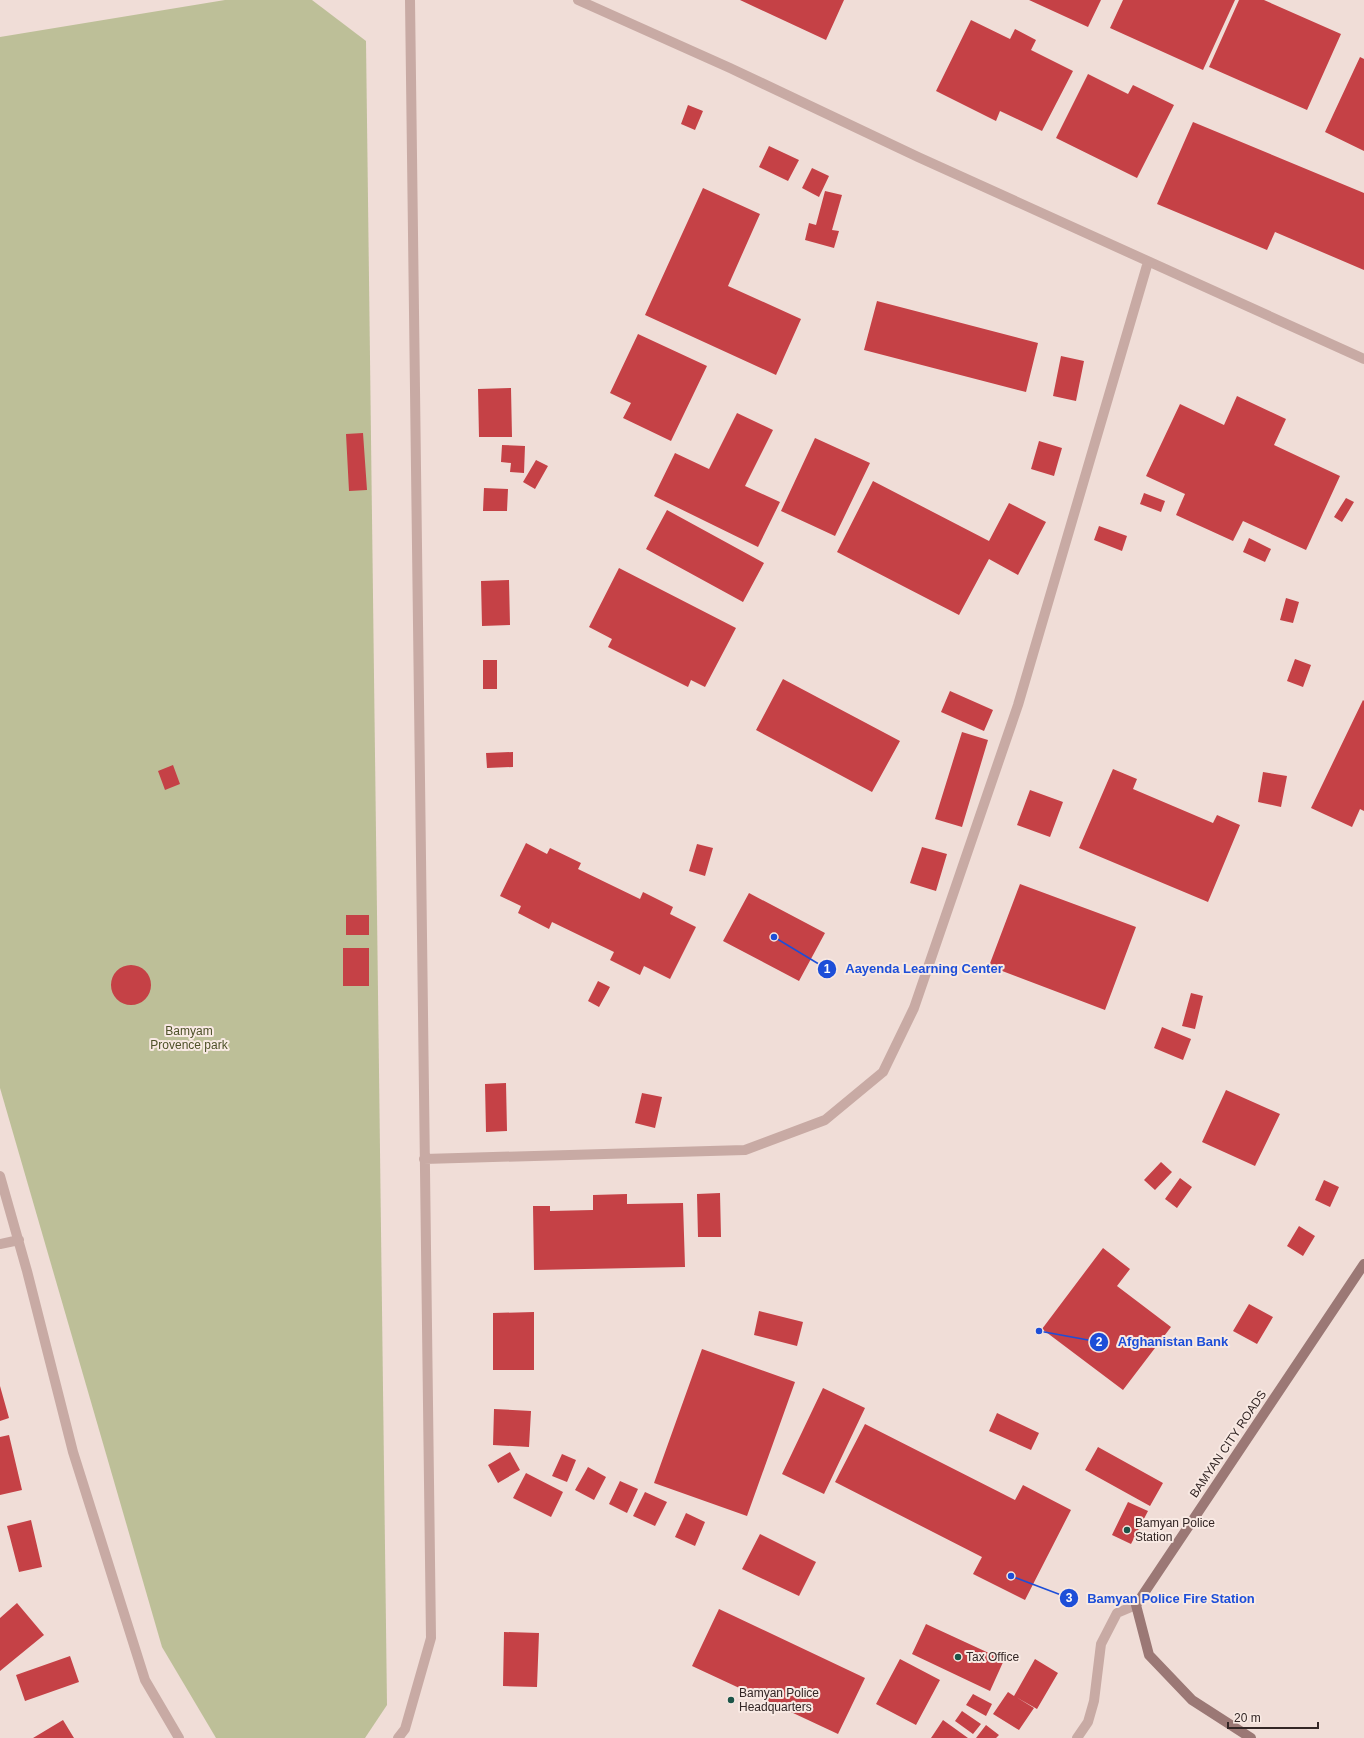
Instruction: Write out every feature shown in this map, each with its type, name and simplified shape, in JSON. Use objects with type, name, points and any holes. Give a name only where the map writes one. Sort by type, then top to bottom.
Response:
[{"type":"street","points":[[398,1738],[405,1730],[431,1638],[410,0]]},
{"type":"street","points":[[578,0],[730,68],[918,157],[1364,359]]},
{"type":"street","points":[[424,1159],[744,1150],[825,1120],[883,1072],[914,1008],[1018,705],[1148,262]]},
{"type":"street","points":[[0,1176],[19,1240],[73,1452],[145,1680],[179,1738]]},
{"type":"street","points":[[0,1244],[19,1240]]},
{"type":"street","name":"BAMYAN CITY ROADS","points":[[1136,1605],[1364,1264]]},
{"type":"street","points":[[1077,1738],[1088,1722],[1094,1702],[1101,1644],[1118,1613],[1136,1605],[1149,1655],[1192,1700],[1251,1738]]},
{"type":"green space","name":"Bamyam Provence park","points":[[225,0],[312,0],[366,41],[387,1705],[365,1738],[216,1738],[162,1647],[0,1088],[0,37]]},
{"type":"building","points":[[740,0],[844,0],[826,40]]},
{"type":"building","points":[[1029,0],[1101,0],[1088,27]]},
{"type":"building","points":[[1123,0],[1235,0],[1203,70],[1110,28]]},
{"type":"building","points":[[1239,0],[1264,0],[1341,34],[1307,110],[1209,67]]},
{"type":"building","points":[[971,20],[1010,39],[1015,29],[1036,40],[1031,50],[1073,71],[1042,131],[1000,111],[996,121],[936,91]]},
{"type":"building","points":[[1360,57],[1364,59],[1364,151],[1325,132]]},
{"type":"building","points":[[1088,74],[1128,94],[1133,85],[1174,105],[1137,178],[1056,138]]},
{"type":"building","points":[[688,105],[703,111],[695,130],[681,124]]},
{"type":"building","points":[[1193,122],[1364,193],[1364,270],[1275,232],[1267,250],[1157,204]]},
{"type":"building","points":[[769,146],[799,160],[788,181],[759,167]]},
{"type":"building","points":[[812,168],[829,176],[819,197],[802,188]]},
{"type":"building","points":[[703,188],[760,214],[728,286],[801,319],[776,375],[645,315]]},
{"type":"building","points":[[825,191],[842,195],[832,230],[839,231],[834,248],[805,240],[809,223],[816,225]]},
{"type":"building","points":[[877,301],[1038,343],[1026,392],[864,350]]},
{"type":"building","points":[[638,334],[707,366],[671,441],[623,418],[631,403],[610,393]]},
{"type":"building","points":[[1061,356],[1084,361],[1076,401],[1053,396]]},
{"type":"building","points":[[511,388],[512,437],[479,437],[478,389]]},
{"type":"building","points":[[1237,396],[1286,419],[1274,445],[1340,476],[1306,550],[1243,521],[1233,541],[1176,515],[1185,494],[1146,476],[1180,404],[1224,425]]},
{"type":"building","points":[[737,413],[773,430],[745,486],[780,502],[758,547],[654,496],[675,453],[709,469]]},
{"type":"building","points":[[363,433],[367,490],[349,491],[346,434]]},
{"type":"building","points":[[815,438],[870,463],[835,536],[781,511]]},
{"type":"building","points":[[1039,441],[1062,448],[1054,476],[1031,469]]},
{"type":"building","points":[[502,445],[525,446],[524,473],[510,472],[511,463],[501,462]]},
{"type":"building","points":[[536,460],[548,466],[535,489],[523,482]]},
{"type":"building","points":[[873,481],[989,541],[1009,503],[1046,522],[1018,575],[989,559],[959,615],[837,552]]},
{"type":"building","points":[[484,488],[508,489],[507,511],[483,511]]},
{"type":"building","points":[[1144,493],[1165,501],[1161,512],[1140,504]]},
{"type":"building","points":[[1346,498],[1354,502],[1342,522],[1334,517]]},
{"type":"building","points":[[667,510],[764,563],[743,602],[646,549]]},
{"type":"building","points":[[1099,526],[1127,536],[1122,551],[1094,540]]},
{"type":"building","points":[[1249,538],[1271,549],[1265,562],[1243,552]]},
{"type":"building","points":[[619,568],[736,628],[705,687],[691,680],[688,687],[608,647],[612,639],[589,627]]},
{"type":"building","points":[[509,580],[510,625],[482,626],[481,581]]},
{"type":"building","points":[[1286,598],[1299,602],[1293,623],[1280,620]]},
{"type":"building","points":[[1295,659],[1311,665],[1303,687],[1287,681]]},
{"type":"building","points":[[483,660],[497,660],[497,689],[483,689]]},
{"type":"building","points":[[783,679],[900,741],[872,792],[756,730]]},
{"type":"building","points":[[950,691],[993,710],[984,731],[941,712]]},
{"type":"building","points":[[1363,700],[1364,811],[1360,809],[1352,827],[1311,808]]},
{"type":"building","points":[[962,732],[988,740],[962,827],[935,819]]},
{"type":"building","points":[[513,752],[513,767],[487,768],[486,753]]},
{"type":"building","points":[[173,765],[180,784],[165,790],[158,771]]},
{"type":"building","points":[[1113,769],[1137,779],[1133,789],[1213,823],[1217,815],[1240,825],[1208,902],[1079,848]]},
{"type":"building","points":[[1263,772],[1287,776],[1281,807],[1258,802]]},
{"type":"building","points":[[1030,790],[1063,802],[1050,837],[1017,825]]},
{"type":"building","points":[[526,843],[547,854],[550,848],[581,863],[578,869],[640,899],[643,892],[673,907],[670,914],[696,927],[670,979],[644,966],[640,975],[610,960],[614,952],[552,922],[549,929],[518,913],[521,906],[500,896]]},
{"type":"building","points":[[697,844],[713,848],[705,876],[689,871]]},
{"type":"building","points":[[922,847],[947,854],[936,891],[910,883]]},
{"type":"building","points":[[1020,884],[1136,927],[1105,1010],[989,966]]},
{"type":"building","points":[[749,893],[825,933],[799,981],[723,941]]},
{"type":"building","points":[[346,915],[369,915],[369,935],[346,935]]},
{"type":"building","points":[[343,948],[369,948],[369,986],[343,986]]},
{"type":"building","points":[[127,965],[135,965],[142,968],[148,974],[151,985],[148,996],[142,1002],[135,1005],[127,1005],[120,1002],[114,996],[111,989],[111,981],[114,974],[120,968]]},
{"type":"building","points":[[598,981],[610,987],[599,1007],[588,1001]]},
{"type":"building","points":[[1191,993],[1203,996],[1195,1029],[1182,1026]]},
{"type":"building","points":[[1162,1027],[1191,1039],[1183,1060],[1154,1048]]},
{"type":"building","points":[[506,1083],[507,1131],[486,1132],[485,1084]]},
{"type":"building","points":[[1226,1090],[1280,1114],[1255,1166],[1202,1142]]},
{"type":"building","points":[[642,1093],[662,1097],[655,1128],[635,1123]]},
{"type":"building","points":[[1161,1162],[1172,1172],[1155,1190],[1144,1180]]},
{"type":"building","points":[[1180,1178],[1192,1187],[1177,1208],[1165,1199]]},
{"type":"building","points":[[1324,1180],[1339,1187],[1330,1207],[1315,1200]]},
{"type":"building","points":[[720,1193],[721,1237],[698,1237],[697,1194]]},
{"type":"building","points":[[627,1194],[627,1204],[683,1203],[685,1267],[534,1270],[533,1206],[550,1206],[550,1211],[593,1210],[593,1195]]},
{"type":"building","points":[[1299,1226],[1315,1236],[1303,1256],[1287,1246]]},
{"type":"building","points":[[1103,1248],[1130,1269],[1117,1286],[1171,1327],[1123,1390],[1042,1329]]},
{"type":"building","points":[[1249,1304],[1273,1317],[1257,1344],[1233,1331]]},
{"type":"building","points":[[759,1311],[803,1322],[797,1346],[754,1335]]},
{"type":"building","points":[[534,1312],[534,1370],[493,1370],[493,1313]]},
{"type":"building","points":[[702,1349],[795,1382],[747,1516],[654,1483]]},
{"type":"building","points":[[0,1386],[9,1418],[0,1421]]},
{"type":"building","points":[[823,1388],[865,1408],[824,1494],[782,1474]]},
{"type":"building","points":[[494,1409],[531,1411],[529,1447],[493,1445]]},
{"type":"building","points":[[997,1413],[1039,1433],[1031,1450],[989,1431]]},
{"type":"building","points":[[865,1424],[1015,1500],[1023,1485],[1071,1510],[1025,1600],[973,1574],[982,1557],[835,1482]]},
{"type":"building","points":[[9,1435],[22,1490],[0,1495],[0,1437]]},
{"type":"building","points":[[1098,1447],[1163,1483],[1150,1506],[1085,1470]]},
{"type":"building","points":[[510,1452],[520,1470],[498,1483],[488,1465]]},
{"type":"building","points":[[562,1454],[576,1460],[567,1482],[552,1476]]},
{"type":"building","points":[[588,1467],[606,1477],[594,1500],[575,1490]]},
{"type":"building","points":[[526,1473],[563,1492],[551,1517],[513,1498]]},
{"type":"building","points":[[620,1481],[638,1489],[627,1513],[609,1504]]},
{"type":"building","points":[[645,1492],[667,1502],[655,1526],[633,1516]]},
{"type":"building","points":[[1128,1502],[1148,1511],[1131,1544],[1112,1535]]},
{"type":"building","points":[[686,1513],[705,1522],[695,1546],[675,1537]]},
{"type":"building","points":[[31,1520],[42,1567],[19,1572],[7,1526]]},
{"type":"building","points":[[760,1534],[816,1562],[799,1596],[742,1569]]},
{"type":"building","points":[[17,1603],[44,1635],[0,1671],[0,1618]]},
{"type":"building","points":[[719,1609],[865,1678],[838,1734],[692,1666]]},
{"type":"building","name":"Tax Office","points":[[926,1624],[1004,1660],[990,1691],[912,1654]]},
{"type":"building","points":[[504,1632],[539,1633],[537,1687],[503,1686]]},
{"type":"building","points":[[70,1656],[79,1682],[25,1701],[16,1675]]},
{"type":"building","points":[[900,1659],[940,1680],[916,1725],[876,1704]]},
{"type":"building","points":[[1035,1659],[1058,1673],[1037,1709],[1016,1697],[1034,1708],[1019,1730],[993,1714],[1008,1692],[1014,1696]]},
{"type":"building","points":[[973,1694],[992,1704],[986,1716],[966,1705]]},
{"type":"building","points":[[962,1711],[981,1724],[973,1734],[955,1721]]},
{"type":"building","points":[[63,1720],[74,1738],[33,1738]]},
{"type":"building","points":[[943,1720],[968,1738],[931,1738]]},
{"type":"building","points":[[986,1725],[999,1735],[996,1738],[976,1738]]},
{"type":"place","name":"Aayenda Learning Center","points":[[774,937]]},
{"type":"place","name":"Afghanistan Bank","points":[[1039,1331]]},
{"type":"place","name":"Bamyan Police Station","points":[[1127,1530]]},
{"type":"place","name":"Bamyan Police Fire Station","points":[[1011,1576]]},
{"type":"place","name":"Tax Office","points":[[958,1657]]},
{"type":"place","name":"Bamyan Police Headquarters","points":[[731,1700]]}]
